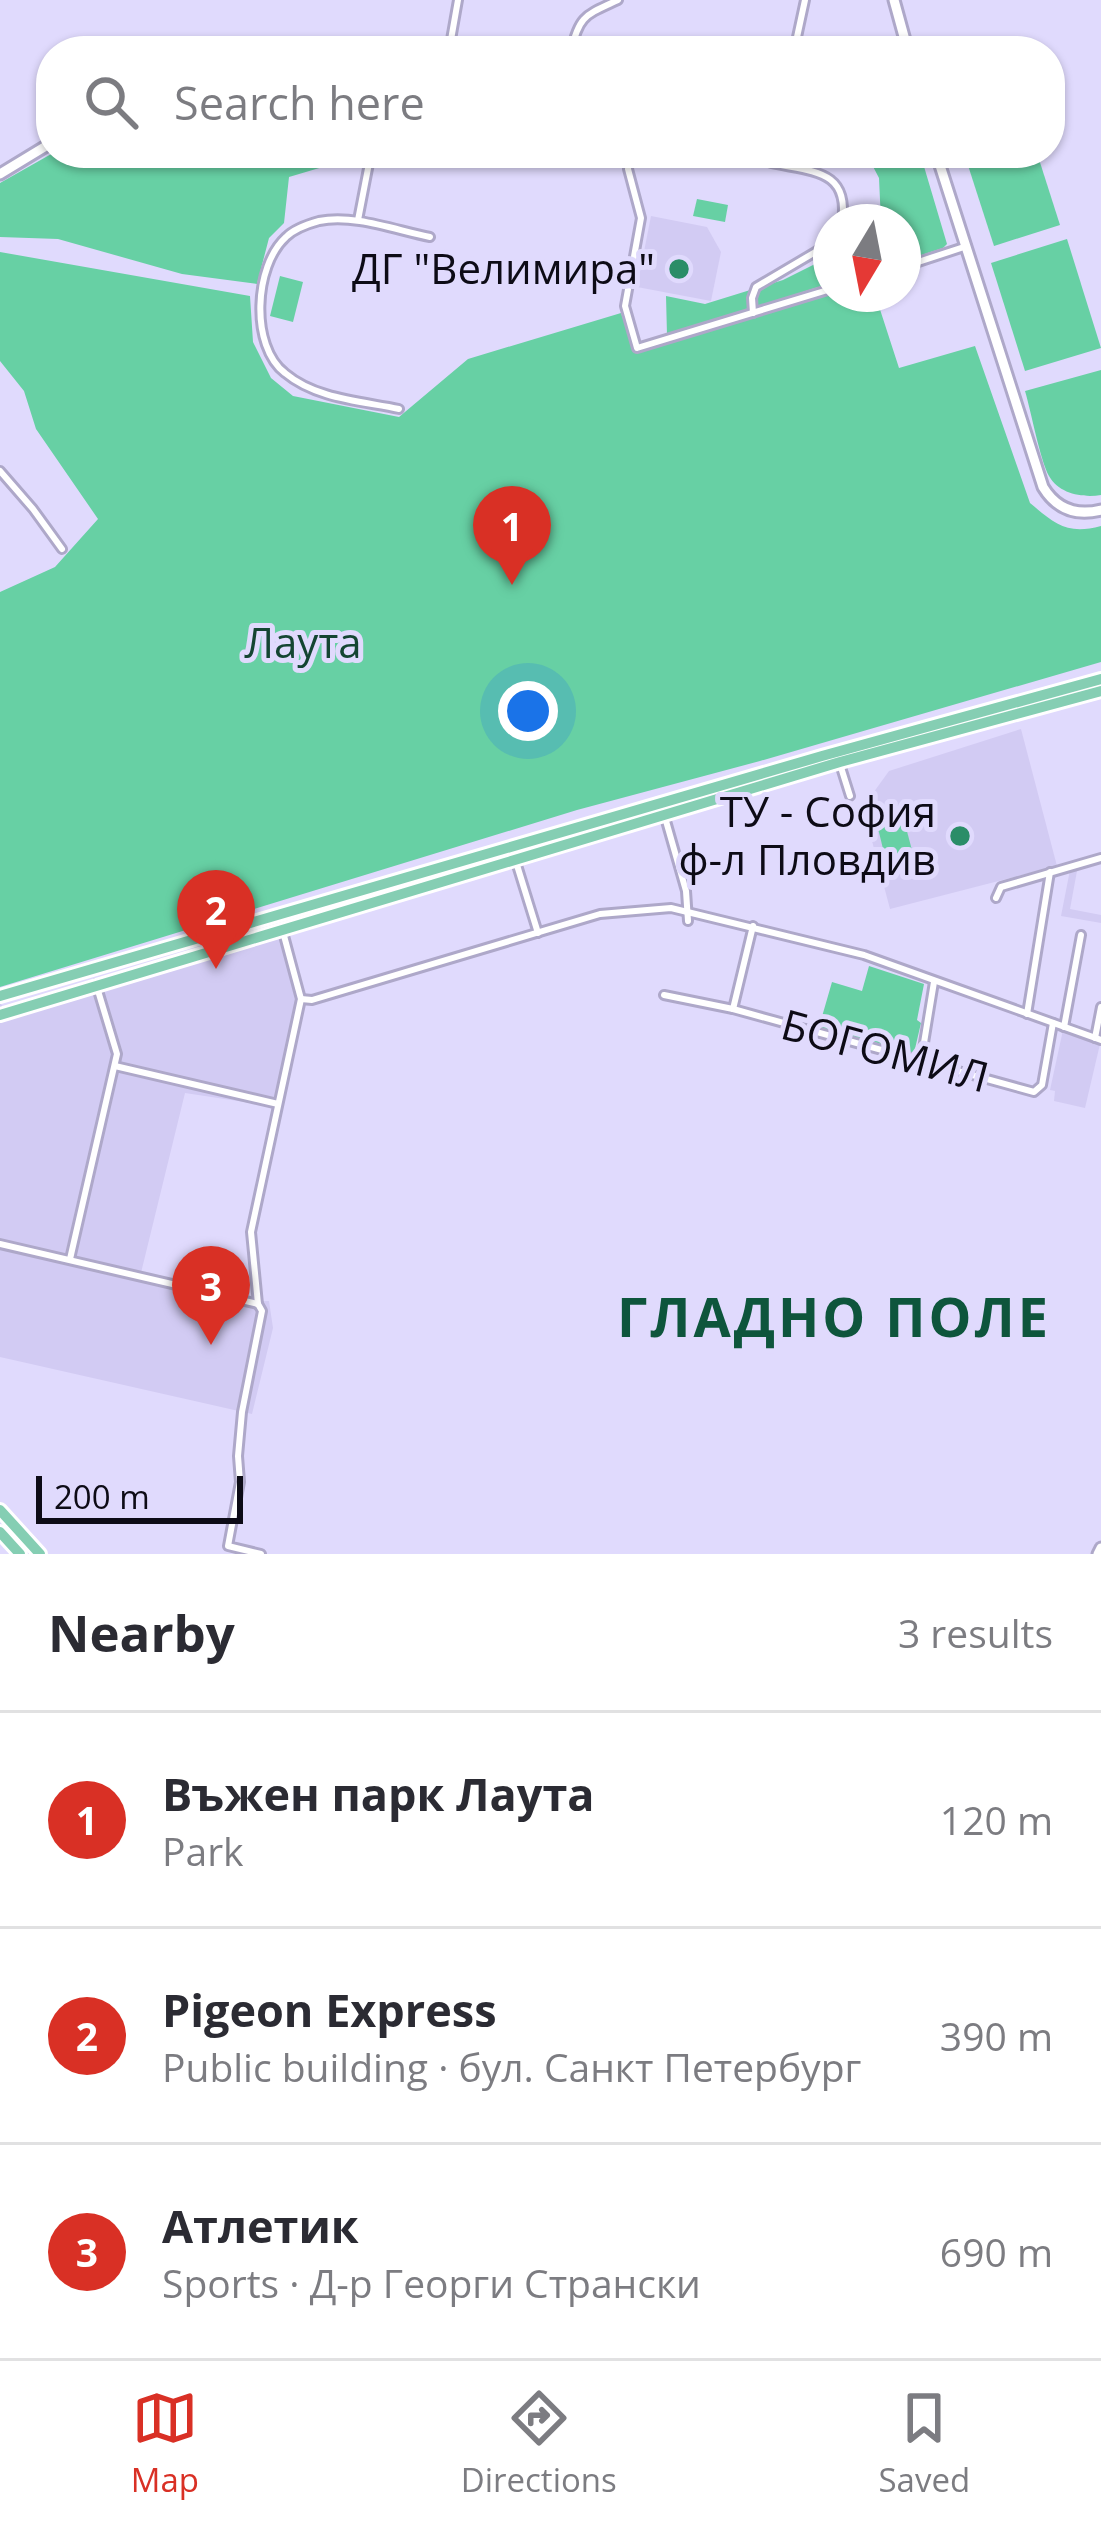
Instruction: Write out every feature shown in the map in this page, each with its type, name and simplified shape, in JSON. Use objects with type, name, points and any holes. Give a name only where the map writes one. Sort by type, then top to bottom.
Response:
[{"type":"main road","points":[[0,996],[1101,680]]},
{"type":"main road","points":[[0,1015],[838,757],[1101,691]]},
{"type":"main road","points":[[0,1510],[40,1554]]},
{"type":"main road","points":[[0,1532],[20,1554]]},
{"type":"street","points":[[452,36],[458,0]]},
{"type":"street","points":[[575,36],[580,20],[618,0]]},
{"type":"street","points":[[797,36],[805,0]]},
{"type":"street","points":[[895,0],[904,36]]},
{"type":"street","points":[[0,174],[36,151]]},
{"type":"street","points":[[358,222],[368,168]]},
{"type":"street","points":[[628,168],[641,230],[625,306],[638,348],[813,295]]},
{"type":"street","points":[[795,168],[832,179],[842,194],[842,204]]},
{"type":"street","points":[[941,168],[1043,488],[1068,511],[1101,510]]},
{"type":"street","points":[[399,409],[304,387],[272,362],[260,330],[269,265],[288,234],[322,221],[358,222],[430,237]]},
{"type":"street","points":[[921,261],[967,246]]},
{"type":"street","points":[[753,313],[756,287],[813,253]]},
{"type":"street","points":[[0,471],[62,549]]},
{"type":"street","points":[[838,757],[850,796]]},
{"type":"street","points":[[664,814],[686,891],[688,916]]},
{"type":"street","points":[[996,898],[1001,887],[1101,858]]},
{"type":"street","points":[[515,859],[538,933]]},
{"type":"street","points":[[1027,1014],[1051,872]]},
{"type":"street","name":"БОГОМИЛ","points":[[301,999],[312,1000],[600,914],[671,908],[688,916],[753,926],[864,955],[1098,1039]]},
{"type":"street","points":[[734,1009],[753,926]]},
{"type":"street","points":[[260,1554],[229,1546],[240,1482],[242,1412],[262,1311],[251,1232],[301,999],[282,928]]},
{"type":"street","points":[[1064,1027],[1081,935]]},
{"type":"street","points":[[921,1061],[935,981]]},
{"type":"street","points":[[70,1259],[117,1054],[96,984]]},
{"type":"street","name":"БОГОМИЛ","points":[[664,995],[734,1009],[1034,1092],[1042,1085],[1053,1023]]},
{"type":"street","points":[[1098,1039],[1101,1007]]},
{"type":"street","points":[[115,1066],[278,1104]]},
{"type":"street","points":[[0,1244],[258,1304]]},
{"type":"shaded area","name":"ДГ \"Велимира\"","points":[[651,216],[707,227],[721,252],[711,301],[637,287]]},
{"type":"shaded area","name":"ТУ - София ф-л Пловдив","points":[[1021,729],[1057,866],[890,909],[863,807],[889,771]]},
{"type":"shaded area","points":[[1070,870],[1077,871],[1070,909],[1101,915],[1101,923],[1061,916]]},
{"type":"shaded area","points":[[285,937],[301,999],[278,1104],[185,1093],[139,1281],[231,1302],[269,1301],[273,1328],[252,1414],[0,1357],[0,1003],[12,1017],[129,977]]},
{"type":"shaded area","points":[[1063,1030],[1100,1044],[1085,1108],[1054,1101],[1055,1091],[1050,1090]]},
{"type":"green space","points":[[36,163],[36,168],[319,168],[289,177],[284,223],[269,238],[257,284],[182,274],[58,239],[0,237],[0,183]]},
{"type":"green space","points":[[874,168],[924,168],[947,244],[921,255],[921,204],[880,204]]},
{"type":"green space","points":[[969,168],[1042,168],[1060,225],[994,246]]},
{"type":"green space","points":[[697,199],[728,205],[725,222],[693,216]]},
{"type":"green space","points":[[1067,239],[1101,348],[1025,371],[991,263]]},
{"type":"green space","name":"Лаута","points":[[0,252],[250,296],[253,342],[271,378],[293,396],[399,417],[468,359],[621,313],[635,352],[813,299],[813,312],[881,312],[899,368],[975,346],[1030,503],[1062,526],[1101,526],[1101,662],[577,810],[0,987],[0,592],[55,567],[98,519],[36,429],[24,391],[0,361]]},
{"type":"green space","points":[[813,265],[813,289],[667,335],[666,296],[705,304],[783,280]]},
{"type":"green space","points":[[280,276],[303,282],[293,322],[270,316]]},
{"type":"green space","points":[[1101,370],[1101,495],[1079,495],[1065,491],[1049,476],[1025,391]]},
{"type":"green space","points":[[900,805],[913,854],[886,861],[874,812]]},
{"type":"green space","points":[[869,966],[924,984],[914,1053],[819,1027],[832,982],[862,991]]},
{"type":"place","name":"ДГ \"Велимира\"","points":[[679,269]]},
{"type":"place","name":"Въжен парк Лаута","points":[[512,585]]},
{"type":"place","name":"ТУ - София ф-л Пловдив","points":[[960,836]]},
{"type":"place","name":"Pigeon Express","points":[[216,969]]},
{"type":"place","name":"Атлетик","points":[[211,1345]]},
{"type":"district","name":"ГЛАДНО ПОЛЕ","points":[[834,1318]]}]
